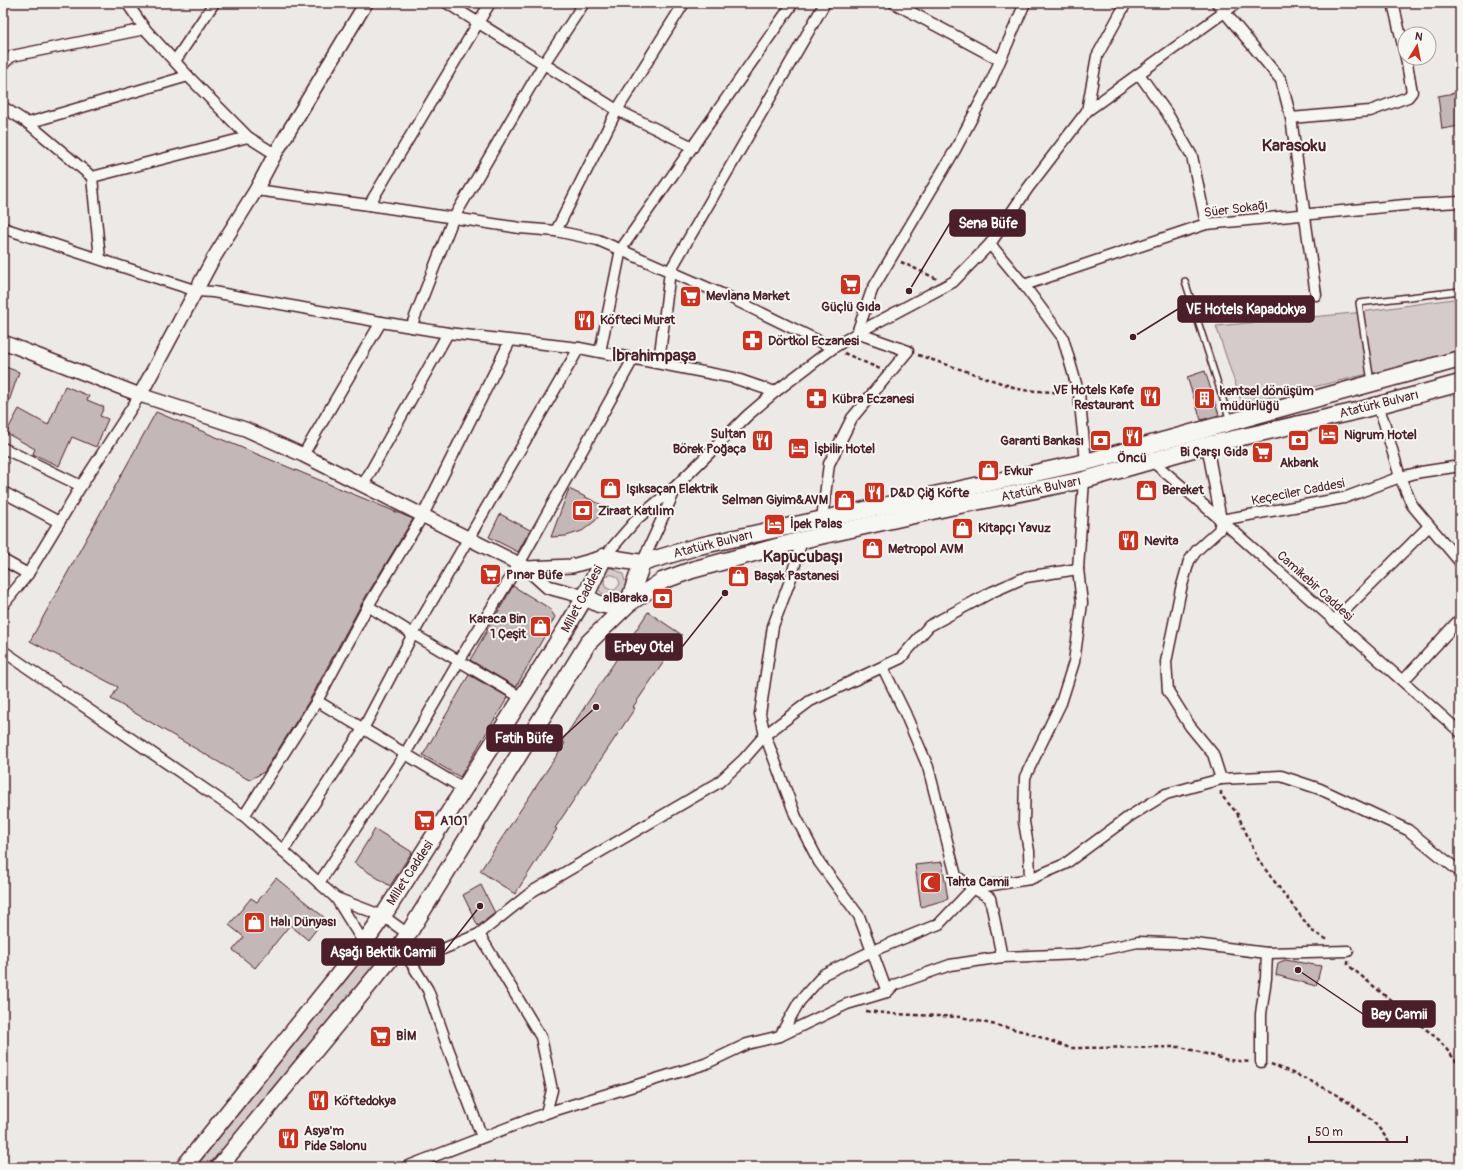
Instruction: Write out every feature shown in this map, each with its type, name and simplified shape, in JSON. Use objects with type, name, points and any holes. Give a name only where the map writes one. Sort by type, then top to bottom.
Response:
[{"type":"main road","name":"Atatürk Bulvarı","points":[[642,563],[699,546],[1086,462],[1460,359]]},
{"type":"main road","points":[[1371,383],[1377,406]]},
{"type":"main road","name":"Atatürk Bulvarı","points":[[628,604],[662,582],[692,570],[802,540],[950,507],[1084,480],[1207,445],[1377,406],[1460,383]]},
{"type":"main road","points":[[604,557],[642,563]]},
{"type":"main road","name":"Millet Caddesi","points":[[184,1167],[364,943],[383,916],[567,627],[604,557]]},
{"type":"main road","name":"Millet Caddesi","points":[[218,1167],[388,961],[402,952],[408,934],[588,643],[628,604],[642,563]]},
{"type":"main road","points":[[584,597],[595,603],[609,606],[628,604]]},
{"type":"street","points":[[127,3],[145,29],[175,60],[188,76],[248,137],[275,154]]},
{"type":"street","points":[[175,60],[214,3]]},
{"type":"street","points":[[3,605],[28,574],[81,486],[140,395],[213,259],[256,190],[275,154],[366,3]]},
{"type":"street","points":[[447,3],[543,65],[617,110],[693,146]]},
{"type":"street","points":[[369,205],[490,3]]},
{"type":"street","points":[[411,327],[453,219],[543,65],[584,3]]},
{"type":"street","points":[[556,232],[617,110],[684,3]]},
{"type":"street","points":[[600,352],[621,249],[793,3]]},
{"type":"street","points":[[658,362],[670,271],[825,3]]},
{"type":"street","points":[[894,3],[911,7],[1000,60]]},
{"type":"street","points":[[857,334],[872,290],[955,150],[990,84],[1025,3]]},
{"type":"street","points":[[1087,111],[1097,56],[1126,3]]},
{"type":"street","points":[[1217,3],[1281,80],[1291,118],[1316,295]]},
{"type":"street","points":[[523,566],[572,566],[604,557],[637,518],[676,486],[748,415],[775,392],[833,348],[953,282],[990,244],[1028,188],[1087,111],[1236,3]]},
{"type":"street","points":[[1393,3],[1398,26]]},
{"type":"street","points":[[3,64],[12,56],[145,29]]},
{"type":"street","points":[[1291,118],[1370,111],[1408,96],[1412,92],[1407,66]]},
{"type":"street","points":[[1139,74],[1167,113],[1192,156],[1206,224]]},
{"type":"street","points":[[28,123],[188,76]]},
{"type":"street","points":[[3,107],[28,123],[92,177],[100,259]]},
{"type":"street","points":[[92,177],[248,137]]},
{"type":"street","points":[[256,190],[369,205],[453,219],[556,232],[598,240],[731,298],[833,348]]},
{"type":"street","name":"Süer Sokağı","points":[[1024,285],[1206,224],[1405,205],[1460,202]]},
{"type":"street","points":[[3,228],[197,291],[213,292],[448,333],[579,348],[632,359],[658,362],[734,378],[775,392]]},
{"type":"street","points":[[990,244],[1024,285],[1063,338],[1079,394],[1086,462]]},
{"type":"street","points":[[303,455],[381,322]]},
{"type":"street","points":[[362,485],[448,333]]},
{"type":"street","points":[[822,519],[829,464],[852,418],[908,351],[857,334]]},
{"type":"street","points":[[244,816],[317,701],[368,606],[423,515],[510,341]]},
{"type":"street","points":[[3,342],[140,395],[245,429],[303,455],[523,566],[548,587],[584,597]]},
{"type":"street","points":[[283,851],[363,729],[413,634],[579,348]]},
{"type":"street","points":[[319,882],[405,754],[458,661],[523,566],[632,359]]},
{"type":"street","points":[[1377,406],[1384,422],[1400,477],[1412,505],[1460,562]]},
{"type":"street","points":[[1207,445],[1221,520],[1219,530],[1197,550],[1189,561],[1166,662],[1168,691],[1190,726],[1213,754],[1221,779]]},
{"type":"street","points":[[3,448],[81,486]]},
{"type":"street","name":"Camikebir Caddesi","points":[[1152,461],[1221,520],[1460,732]]},
{"type":"street","name":"Keçeciler Caddesi","points":[[1221,520],[1344,498],[1400,477],[1460,466]]},
{"type":"street","points":[[1030,879],[1029,851],[1024,822],[1025,777],[1061,703],[1074,662],[1082,603],[1078,569],[1084,480]]},
{"type":"street","points":[[642,563],[676,486]]},
{"type":"street","points":[[3,492],[59,522]]},
{"type":"street","points":[[1334,621],[1429,526]]},
{"type":"street","points":[[802,540],[792,578],[773,626],[760,714],[766,735],[796,817],[819,862],[859,916],[888,992]]},
{"type":"street","points":[[3,560],[28,574]]},
{"type":"street","points":[[402,952],[443,949],[479,934],[533,891],[718,782],[743,760],[766,735],[810,701],[883,668],[901,658],[930,626],[992,592],[1026,577],[1078,569]]},
{"type":"street","points":[[368,606],[522,698]]},
{"type":"street","points":[[1403,682],[1460,619]]},
{"type":"street","points":[[3,651],[244,816],[336,898],[364,943],[388,961]]},
{"type":"street","points":[[883,668],[905,713],[928,767],[956,876],[990,898],[1002,957]]},
{"type":"street","points":[[317,701],[464,789]]},
{"type":"street","points":[[780,1036],[799,1002],[824,974],[872,951],[938,924],[973,888],[1030,879],[1065,864],[1130,816],[1166,794],[1221,779],[1281,776],[1320,789],[1408,830],[1460,872]]},
{"type":"street","points":[[336,898],[383,916],[408,934]]},
{"type":"street","points":[[479,934],[540,1038],[552,1090],[546,1113]]},
{"type":"street","points":[[406,1167],[546,1113],[705,1064],[747,1044],[780,1036],[847,1004],[888,992],[894,985],[950,965],[1002,957],[1081,954],[1138,942],[1195,944],[1267,953],[1348,951]]},
{"type":"street","points":[[402,952],[412,964],[428,990],[448,1048],[482,1137]]},
{"type":"street","points":[[1262,1062],[1261,1014],[1266,978],[1267,953]]},
{"type":"lane","points":[[1185,281],[1230,422]]},
{"type":"lane","points":[[1371,383],[1359,303],[1460,291]]},
{"type":"path","points":[[891,257],[948,284]]},
{"type":"path","points":[[833,348],[890,373]]},
{"type":"path","points":[[908,351],[1022,390],[1079,394]]},
{"type":"path","points":[[1221,779],[1221,795],[1238,813],[1259,861],[1312,931],[1348,951],[1348,965],[1439,1040],[1460,1066]]},
{"type":"path","points":[[862,1010],[893,1014],[961,1017],[1026,1032],[1070,1048],[1181,1047],[1228,1060],[1262,1062],[1270,1064],[1307,1079],[1348,1101],[1373,1122],[1389,1142]]},
{"type":"shaded area","points":[[1460,298],[1460,352],[1242,404],[1216,326],[1354,313]]},
{"type":"shaded area","points":[[610,568],[615,569],[623,574],[626,585],[624,590],[612,596],[604,595],[600,592],[597,587],[605,570]],"holes":[[[609,575],[613,575],[618,578],[620,584],[615,590],[605,587],[604,580]]]},
{"type":"shaded area","points":[[365,956],[375,964],[210,1167],[196,1167]]},
{"type":"building","points":[[1460,92],[1460,126],[1442,129],[1438,96]]},
{"type":"building","points":[[3,366],[19,372],[5,413],[3,412]]},
{"type":"building","name":"kentsel dönüşüm müdürlüğü","points":[[1205,371],[1219,415],[1201,420],[1187,377]]},
{"type":"building","points":[[65,386],[89,396],[87,400],[104,407],[100,416],[108,419],[96,447],[72,437],[59,466],[33,454],[35,449],[6,433],[19,409],[48,425]]},
{"type":"building","points":[[156,412],[413,519],[362,603],[309,701],[264,772],[249,780],[111,699],[118,687],[30,641]]},
{"type":"building","name":"Ziraat Katılım","points":[[569,489],[606,507],[595,521],[582,531],[566,536],[551,537]]},
{"type":"building","points":[[500,514],[530,530],[518,552],[489,537]]},
{"type":"building","points":[[513,586],[549,608],[555,617],[516,687],[470,660]]},
{"type":"building","points":[[648,612],[682,635],[633,707],[635,708],[555,828],[557,829],[515,894],[480,871],[565,743],[562,741]]},
{"type":"building","points":[[469,675],[508,697],[460,777],[423,755]]},
{"type":"building","points":[[375,829],[412,852],[390,886],[354,863]]},
{"type":"building","name":"Tahta Camii","points":[[942,862],[948,899],[921,907],[915,865]]},
{"type":"building","name":"Halı Dünyası","points":[[276,878],[325,918],[308,940],[290,925],[255,968],[233,950],[244,937],[229,925],[251,898],[257,902]]},
{"type":"building","points":[[481,885],[495,913],[478,926],[463,895]]},
{"type":"building","points":[[1285,960],[1321,966],[1316,986],[1276,975],[1278,963]]},
{"type":"place","name":"Güçlü Gıda","points":[[851,285]]},
{"type":"place","name":"Sena Büfe","points":[[909,291]]},
{"type":"place","name":"Mevlana Market","points":[[690,296]]},
{"type":"place","name":"Köfteci Murat","points":[[584,320]]},
{"type":"place","name":"VE Hotels Kapadokya","points":[[1133,337]]},
{"type":"place","name":"Dörtkol Eczanesi","points":[[753,341]]},
{"type":"place","name":"VE Hotels Kafe Restaurant","points":[[1150,397]]},
{"type":"place","name":"kentsel dönüşüm müdürlüğü","points":[[1204,398]]},
{"type":"place","name":"Kübra Eczanesi","points":[[817,399]]},
{"type":"place","name":"Nigrum Hotel","points":[[1328,435]]},
{"type":"place","name":"Öncü","points":[[1132,436]]},
{"type":"place","name":"Sultan Börek Poğaça","points":[[762,441]]},
{"type":"place","name":"Garanti Bankası","points":[[1100,441]]},
{"type":"place","name":"Akbank","points":[[1299,441]]},
{"type":"place","name":"İşbilir Hotel","points":[[799,449]]},
{"type":"place","name":"Bi Çarşı Gıda","points":[[1263,452]]},
{"type":"place","name":"Evkur","points":[[989,471]]},
{"type":"place","name":"Işıksaçan Elektrik","points":[[610,489]]},
{"type":"place","name":"Bereket","points":[[1147,490]]},
{"type":"place","name":"D&D Çiğ Köfte","points":[[874,493]]},
{"type":"place","name":"Selman Giyim&AVM","points":[[844,500]]},
{"type":"place","name":"Ziraat Katılım","points":[[582,511]]},
{"type":"place","name":"İpek Palas","points":[[775,524]]},
{"type":"place","name":"Kitapçı Yavuz","points":[[962,528]]},
{"type":"place","name":"Nevita","points":[[1128,541]]},
{"type":"place","name":"Metropol AVM","points":[[873,549]]},
{"type":"place","name":"Pınar Büfe","points":[[491,575]]},
{"type":"place","name":"Başak Pastanesi","points":[[739,576]]},
{"type":"place","name":"Erbey Otel","points":[[725,593]]},
{"type":"place","name":"alBaraka","points":[[663,598]]},
{"type":"place","name":"Karaca Bin 1 Çeşit","points":[[541,626]]},
{"type":"place","name":"Fatih Büfe","points":[[596,707]]},
{"type":"place","name":"A101","points":[[424,821]]},
{"type":"place","name":"Tahta Camii","points":[[931,882]]},
{"type":"place","name":"Aşağı Bektik Camii","points":[[480,906]]},
{"type":"place","name":"Halı Dünyası","points":[[255,922]]},
{"type":"place","name":"Bey Camii","points":[[1298,970]]},
{"type":"place","name":"BİM","points":[[380,1036]]},
{"type":"place","name":"Köftedokya","points":[[319,1101]]},
{"type":"place","name":"Asya'm Pide Salonu","points":[[289,1138]]},
{"type":"district","name":"Karasoku","points":[[1294,145]]},
{"type":"district","name":"İbrahimpaşa","points":[[654,355]]},
{"type":"district","name":"Kapucubaşı","points":[[803,556]]}]
